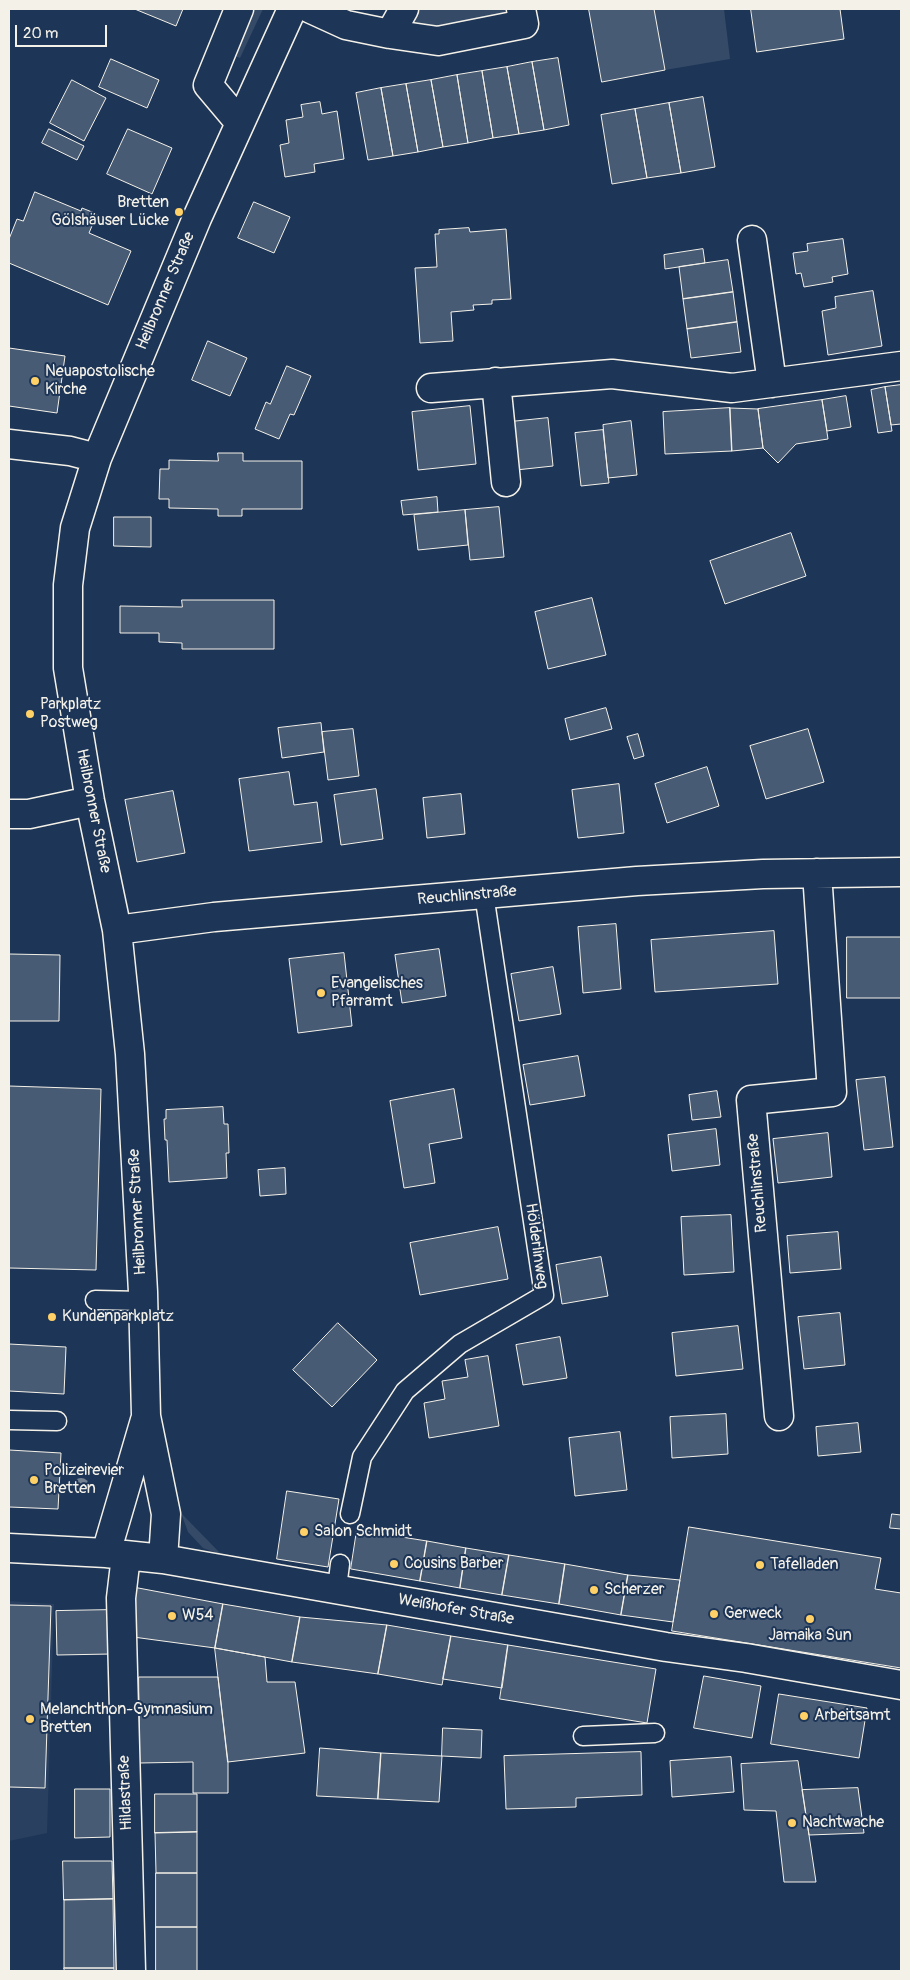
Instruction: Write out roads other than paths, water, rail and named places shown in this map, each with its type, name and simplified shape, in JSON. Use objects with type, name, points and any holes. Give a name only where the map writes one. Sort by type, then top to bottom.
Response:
[{"type":"street","points":[[239,9],[208,86],[240,123]]},
{"type":"street","name":"Heilbronner Straße","points":[[163,1559],[166,1514],[146,1416],[143,1301],[130,1054],[117,930],[90,801],[68,668],[68,585],[74,528],[97,458],[197,218],[292,9]]},
{"type":"street","points":[[311,9],[346,25],[438,41],[524,24],[521,9]]},
{"type":"street","points":[[390,34],[404,9]]},
{"type":"street","points":[[752,240],[772,383]]},
{"type":"street","points":[[431,388],[612,374],[732,388],[901,366]]},
{"type":"street","points":[[496,382],[506,482]]},
{"type":"street","points":[[9,444],[70,452],[97,458]]},
{"type":"street","points":[[9,814],[29,814],[90,801]]},
{"type":"street","name":"Reuchlinstraße","points":[[117,930],[214,916],[637,881],[817,873],[901,872]]},
{"type":"street","name":"Reuchlinstraße","points":[[779,1416],[750,1100],[832,1092],[817,873]]},
{"type":"street","name":"Heilbronner Straße","points":[[116,1554],[146,1416]]},
{"type":"street","name":"Weißhofer Straße","points":[[9,1548],[116,1554],[338,1576],[656,1646],[746,1658],[901,1684]]},
{"type":"street","name":"Hildastraße","points":[[116,1554],[121,1598],[131,1971]]},
{"type":"lane","name":"Hölderlinweg","points":[[350,1514],[362,1457],[404,1391],[460,1344],[544,1295],[484,894]]},
{"type":"lane","points":[[95,1300],[143,1301]]},
{"type":"lane","points":[[9,1420],[56,1421]]},
{"type":"lane","points":[[584,1736],[655,1733]]},
{"type":"place","name":"Bretten Gölshäuser Lücke","points":[[179,212]]},
{"type":"place","name":"Neuapostolische Kirche","points":[[35,381]]},
{"type":"place","name":"Parkplatz Postweg","points":[[30,714]]},
{"type":"place","name":"Evangelisches Pfarramt","points":[[321,993]]},
{"type":"place","name":"Kundenparkplatz","points":[[52,1317]]},
{"type":"place","name":"Polizeirevier Bretten","points":[[34,1480]]},
{"type":"place","name":"Salon Schmidt","points":[[304,1532]]},
{"type":"place","name":"Cousins Barber","points":[[394,1564]]},
{"type":"place","name":"Tafelladen","points":[[760,1565]]},
{"type":"place","name":"Scherzer","points":[[594,1590]]},
{"type":"place","name":"Gerweck","points":[[714,1614]]},
{"type":"place","name":"W54","points":[[172,1616]]},
{"type":"place","name":"Jamaika Sun","points":[[810,1619]]},
{"type":"place","name":"Arbeitsamt","points":[[804,1716]]},
{"type":"place","name":"Melanchthon-Gymnasium Bretten","points":[[30,1719]]},
{"type":"place","name":"Nachtwache","points":[[792,1823]]}]
